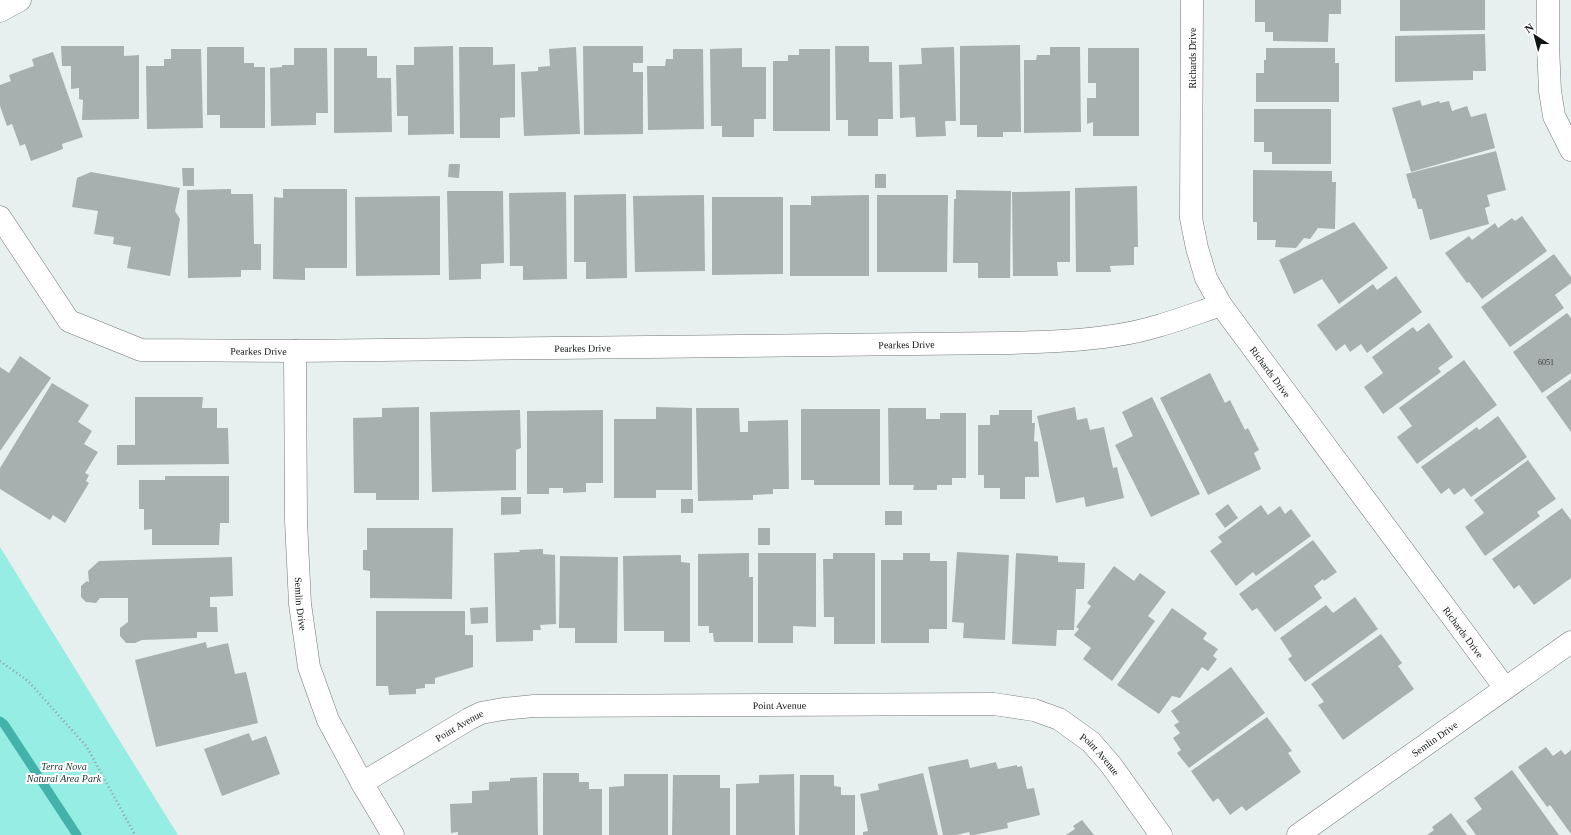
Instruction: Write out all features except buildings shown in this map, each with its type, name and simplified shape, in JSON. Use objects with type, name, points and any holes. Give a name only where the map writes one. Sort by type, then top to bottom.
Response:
[{"type":"street","points":[[0,11],[20,0]]},
{"type":"street","name":"Richards Drive","points":[[1192,0],[1191,218],[1197,248],[1206,278],[1221,305],[1505,688]]},
{"type":"street","points":[[1548,0],[1550,91],[1554,116],[1571,150]]},
{"type":"street","name":"Pearkes Drive","points":[[0,218],[69,321],[141,350],[295,351],[1005,343],[1075,340],[1120,335],[1159,325],[1221,305]]},
{"type":"street","name":"Semlin Drive","points":[[295,351],[296,521],[300,604],[309,667],[328,720],[392,835]]},
{"type":"street","name":"Semlin Drive","points":[[1298,835],[1571,642]]},
{"type":"street","name":"Point Avenue","points":[[362,783],[469,719],[481,714],[503,709],[534,706],[994,704],[1034,710],[1059,719],[1091,742],[1111,766],[1161,835]]},
{"type":"path","points":[[0,661],[28,681],[87,747],[135,835]]},
{"type":"green space","name":"Terra Nova Natural Area Park","points":[[0,547],[168,819],[178,835],[0,835]]},
{"type":"waterway","points":[[0,721],[4,724],[77,835]]}]
